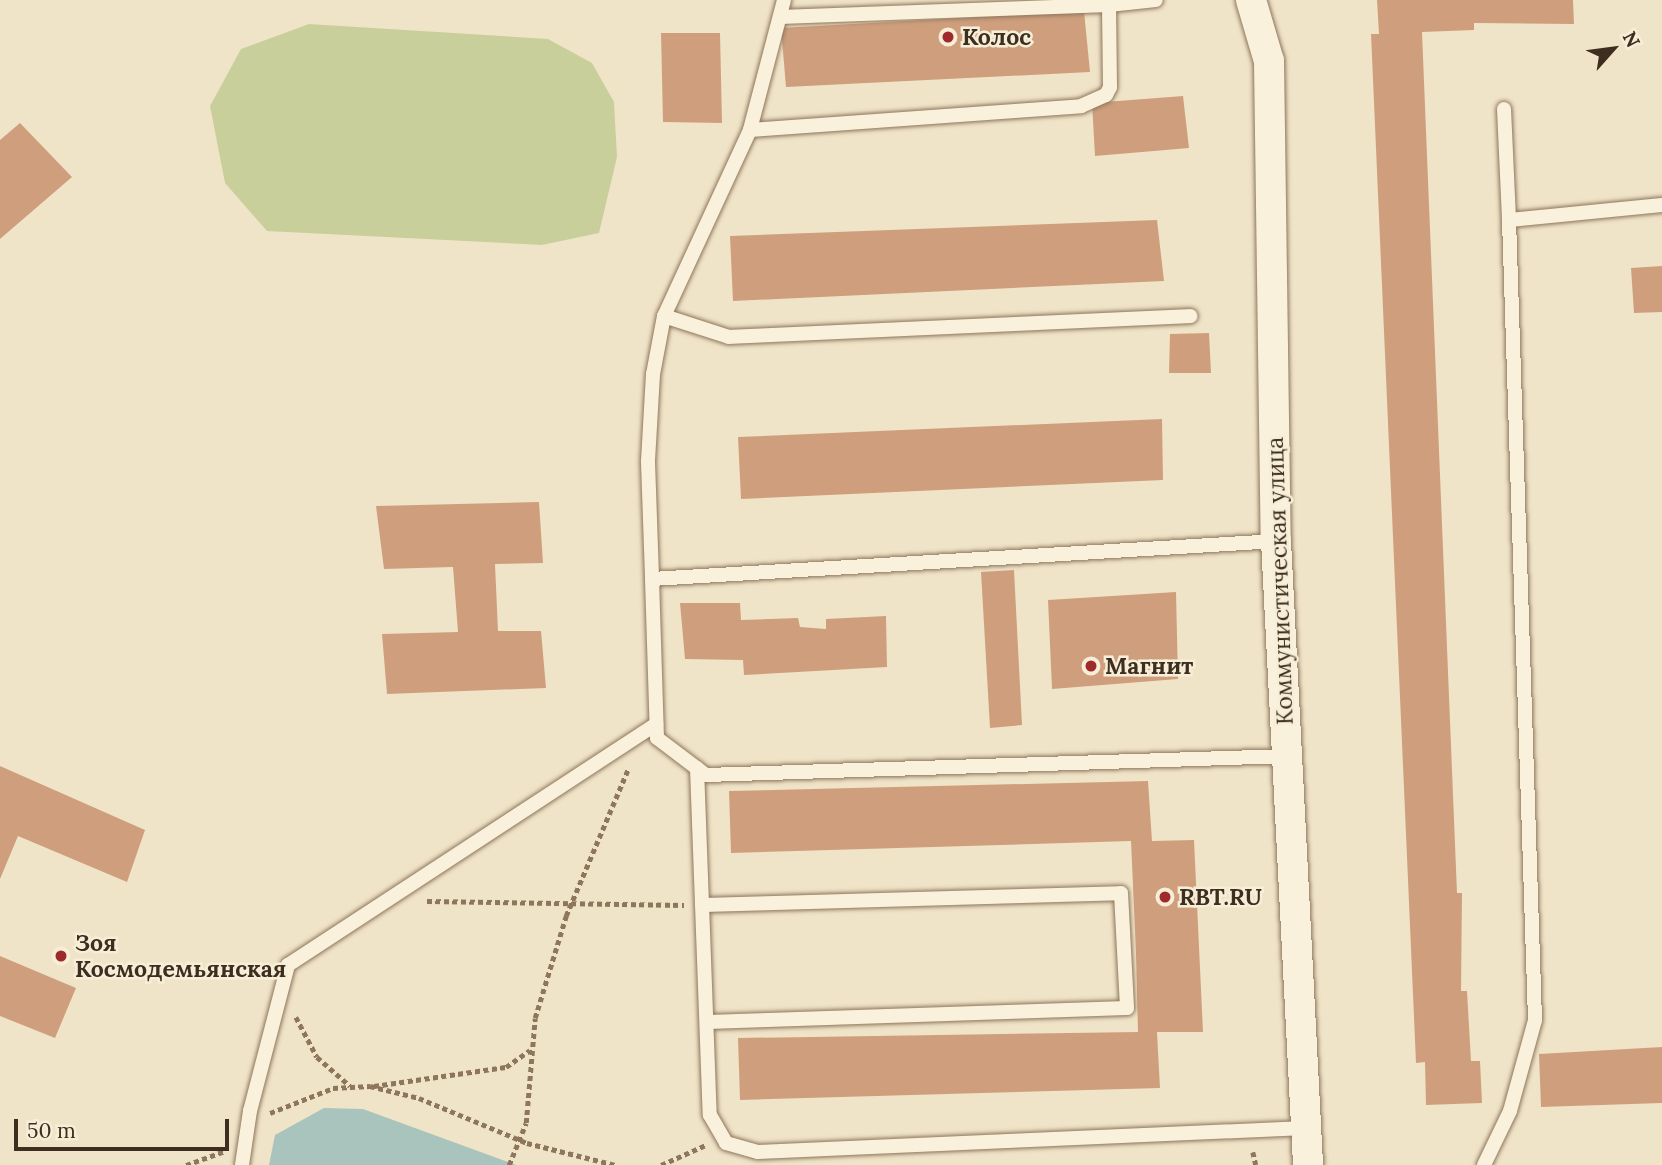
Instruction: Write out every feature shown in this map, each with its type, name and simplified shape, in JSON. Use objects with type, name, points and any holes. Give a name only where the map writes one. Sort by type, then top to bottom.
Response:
[{"type":"street","name":"Коммунистическая улица","points":[[1251,0],[1269,61],[1276,541],[1308,1165]]},
{"type":"lane","points":[[784,0],[750,130],[664,316],[653,374],[650,439],[657,738],[706,775],[1288,756]]},
{"type":"lane","points":[[780,17],[1109,5],[1156,0]]},
{"type":"lane","points":[[750,130],[1081,106],[1106,95],[1110,87],[1109,5]]},
{"type":"lane","points":[[1484,1165],[1510,1111],[1535,1020],[1504,109]]},
{"type":"lane","points":[[1509,220],[1662,205]]},
{"type":"lane","points":[[664,316],[729,337],[1191,316]]},
{"type":"lane","points":[[652,579],[1276,541]]},
{"type":"lane","points":[[242,1165],[246,1136],[288,965],[656,724]]},
{"type":"lane","points":[[697,768],[710,1115],[723,1137],[758,1152],[1305,1128]]},
{"type":"lane","points":[[702,905],[1121,893],[1127,1008],[707,1022]]},
{"type":"path","points":[[509,1165],[526,1122],[531,1049],[571,903],[634,754],[656,724]]},
{"type":"path","points":[[387,900],[702,905]]},
{"type":"path","points":[[282,988],[317,1057],[351,1087]]},
{"type":"path","points":[[186,1165],[246,1136],[302,1098],[351,1087],[506,1067],[531,1049]]},
{"type":"path","points":[[370,1086],[419,1098],[519,1140],[615,1165]]},
{"type":"path","points":[[661,1165],[723,1137]]},
{"type":"green space","points":[[309,24],[548,39],[592,63],[614,102],[617,157],[599,233],[542,245],[267,231],[225,183],[210,106],[241,49]]},
{"type":"water","points":[[324,1108],[363,1109],[516,1165],[269,1165],[275,1135]]},
{"type":"building","points":[[1377,0],[1573,0],[1574,24],[1474,23],[1474,30],[1422,32],[1457,893],[1462,893],[1461,991],[1467,991],[1471,1061],[1480,1061],[1482,1103],[1426,1105],[1425,1062],[1416,1063],[1371,34],[1379,34]]},
{"type":"building","points":[[1084,11],[1090,72],[786,87],[781,28]]},
{"type":"building","points":[[661,33],[720,33],[722,123],[663,122]]},
{"type":"building","points":[[1183,96],[1189,148],[1095,156],[1092,103]]},
{"type":"building","points":[[20,123],[72,177],[0,239],[0,140]]},
{"type":"building","points":[[1157,220],[1164,281],[733,301],[730,236]]},
{"type":"building","points":[[1662,266],[1662,312],[1634,313],[1631,268]]},
{"type":"building","points":[[1209,333],[1211,373],[1169,373],[1170,334]]},
{"type":"building","points":[[1162,419],[1163,480],[741,499],[738,437]]},
{"type":"building","points":[[539,502],[543,563],[495,564],[498,631],[541,631],[546,688],[387,694],[382,634],[458,632],[453,567],[384,569],[376,506]]},
{"type":"building","points":[[1014,570],[1022,725],[990,728],[981,572]]},
{"type":"building","points":[[1176,592],[1178,679],[1052,689],[1048,600]]},
{"type":"building","points":[[680,603],[740,603],[741,620],[798,618],[800,627],[826,629],[826,619],[886,616],[887,667],[744,675],[743,660],[685,659]]},
{"type":"building","points":[[0,766],[145,830],[127,882],[18,836],[0,879]]},
{"type":"building","points":[[1148,781],[1152,841],[1194,840],[1203,1032],[1157,1032],[1160,1088],[740,1100],[738,1038],[1138,1032],[1136,953],[1131,841],[731,853],[729,791]]},
{"type":"building","points":[[0,956],[76,988],[55,1038],[0,1016]]},
{"type":"building","points":[[1662,1047],[1662,1103],[1541,1107],[1539,1054]]},
{"type":"place","name":"Колос","points":[[948,37]]},
{"type":"place","name":"Магнит","points":[[1091,666]]},
{"type":"place","name":"RBT.RU","points":[[1165,897]]},
{"type":"place","name":"Зоя Космодемьянская","points":[[61,956]]}]
